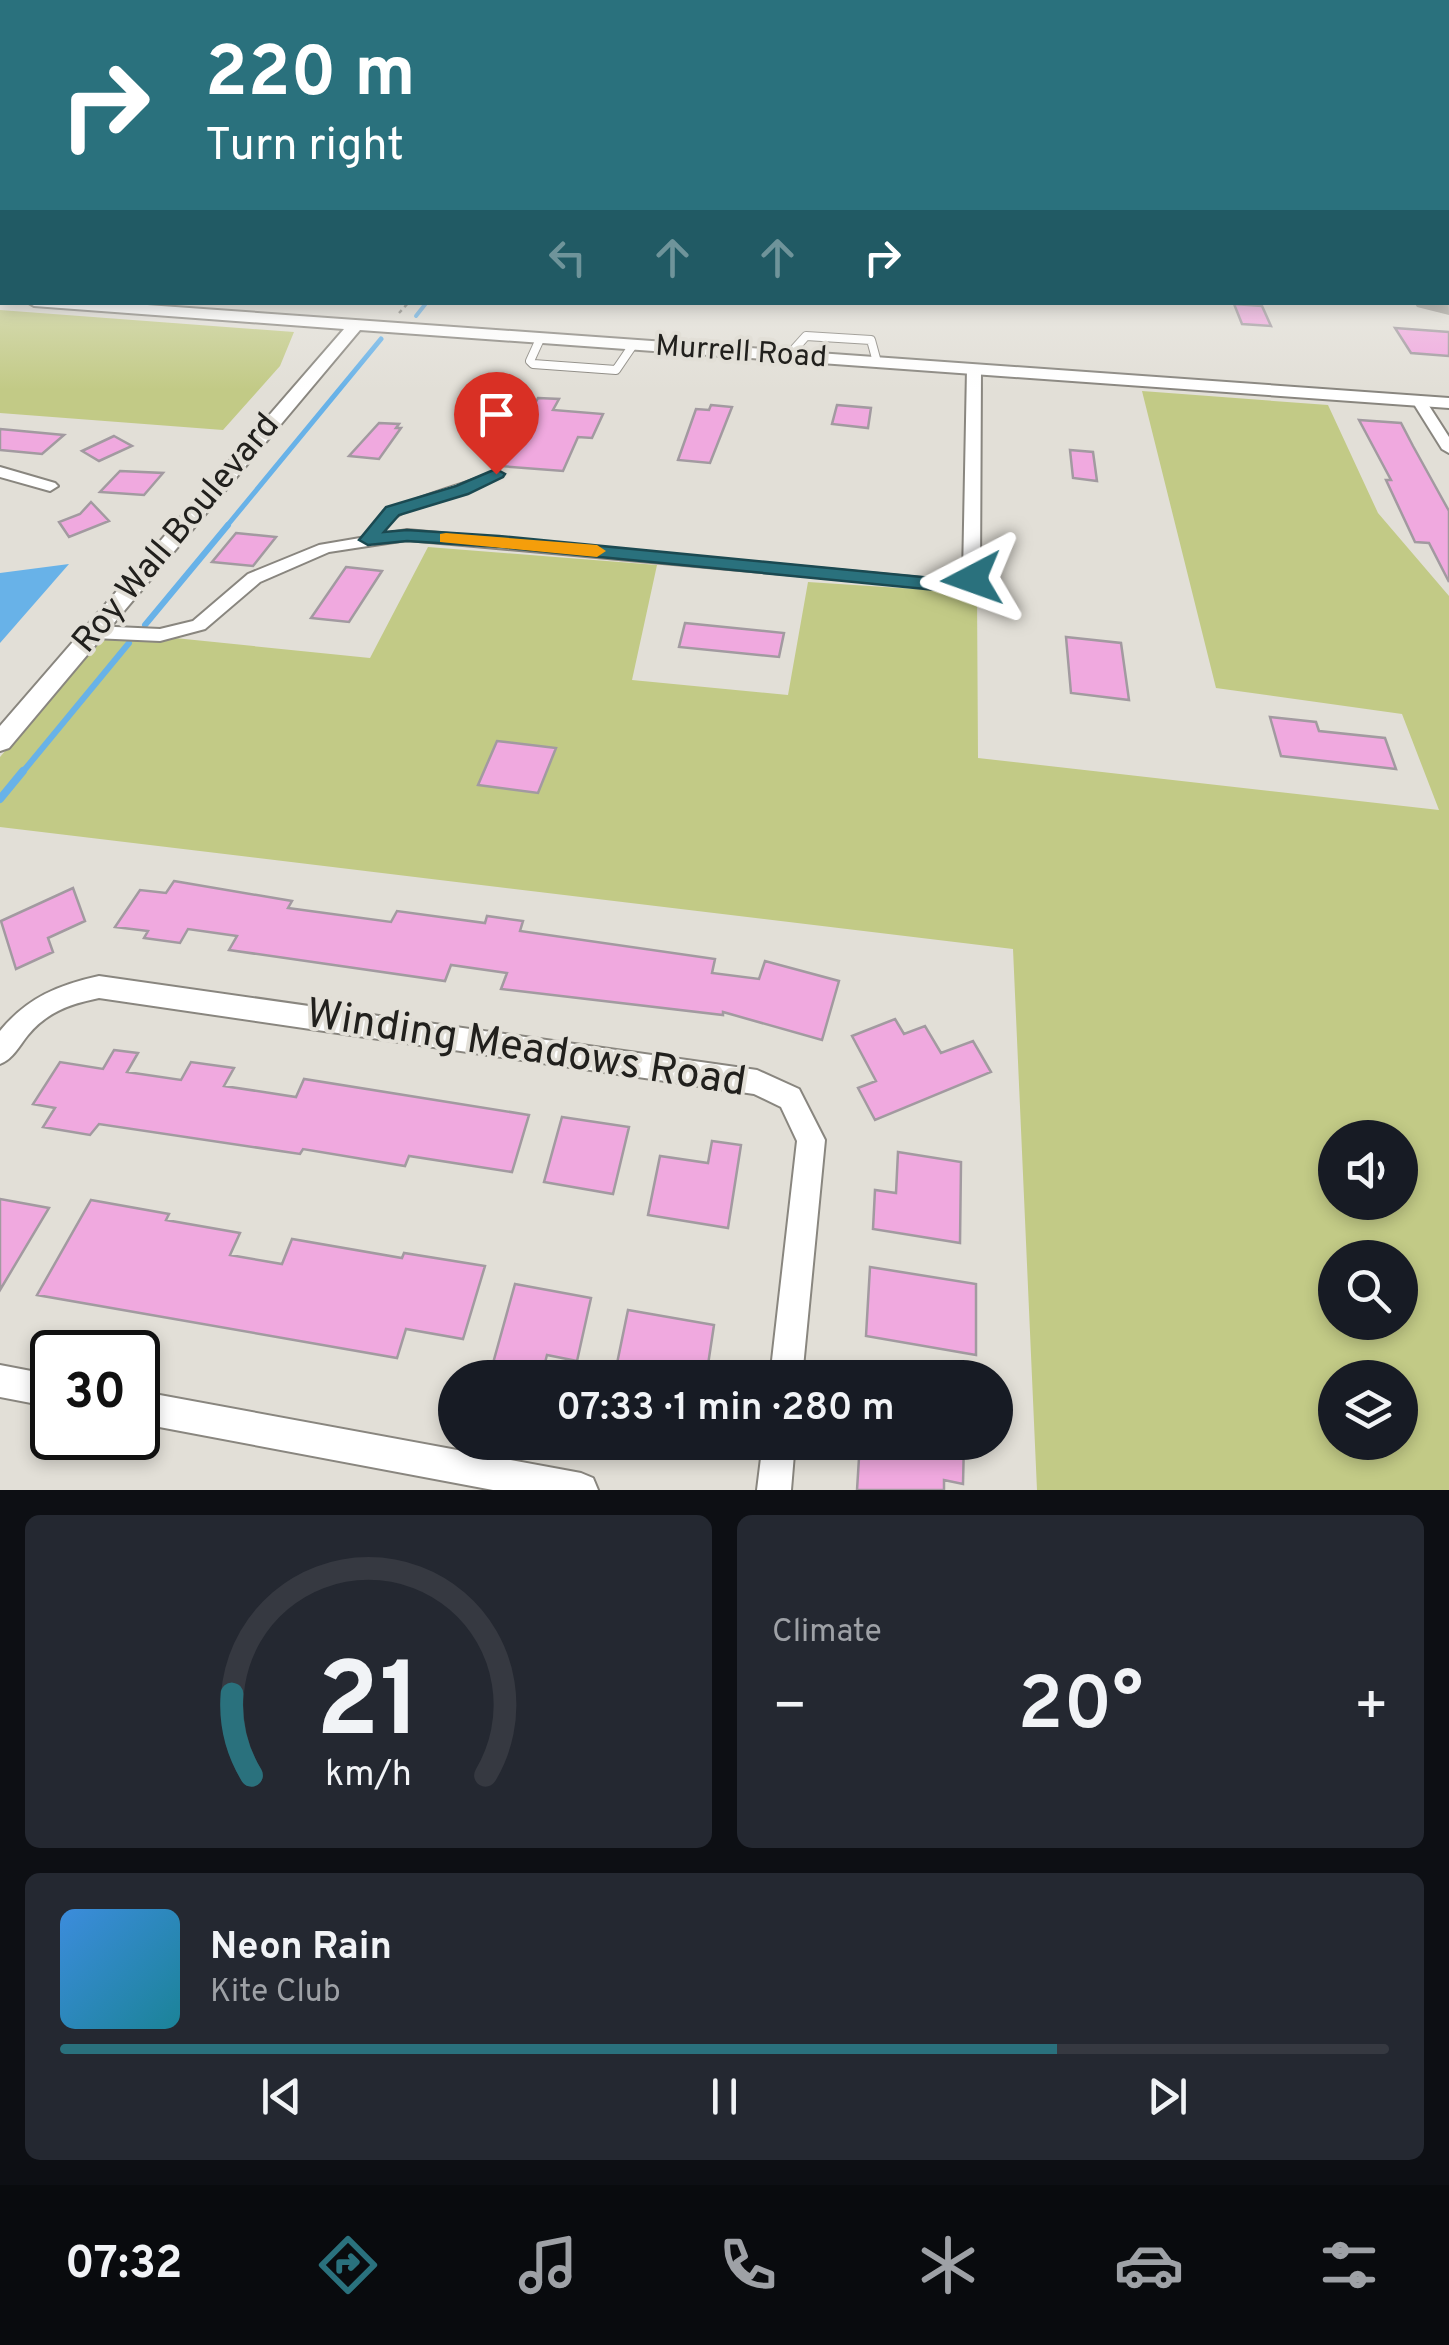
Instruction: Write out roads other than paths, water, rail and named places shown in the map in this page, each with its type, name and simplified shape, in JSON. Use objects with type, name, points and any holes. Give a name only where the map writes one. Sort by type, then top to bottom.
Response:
[{"type":"street","name":"Murrell Road","points":[[107,305],[355,326],[1449,402]]},
{"type":"street","name":"Roy Wall Boulevard","points":[[0,742],[355,326]]},
{"type":"street","points":[[93,632],[160,635],[198,626],[254,578],[324,548],[407,536],[956,586],[972,579],[974,369]]},
{"type":"street","points":[[1419,400],[1449,450]]},
{"type":"street","points":[[0,472],[50,486]]},
{"type":"street","name":"Winding Meadows Road","points":[[0,1052],[21,1022],[59,995],[100,987],[756,1082],[790,1098],[811,1140],[788,1360]]},
{"type":"street","points":[[0,1381],[30,1386]]},
{"type":"street","points":[[160,1410],[581,1490]]},
{"type":"street","points":[[774,1490],[777,1460]]},
{"type":"lane","points":[[788,356],[806,336],[850,336],[872,340],[877,362]]},
{"type":"lane","points":[[540,339],[530,361],[533,364],[616,370],[633,346]]},
{"type":"lane","points":[[368,540],[393,511],[462,490],[496,474]]},
{"type":"water","points":[[69,564],[0,643],[0,573]]},
{"type":"waterway","points":[[416,316],[425,305]]},
{"type":"waterway","points":[[226,527],[381,339]]},
{"type":"waterway","points":[[145,625],[228,525]]},
{"type":"waterway","points":[[21,774],[129,643]]},
{"type":"waterway","points":[[0,799],[23,771]]}]
